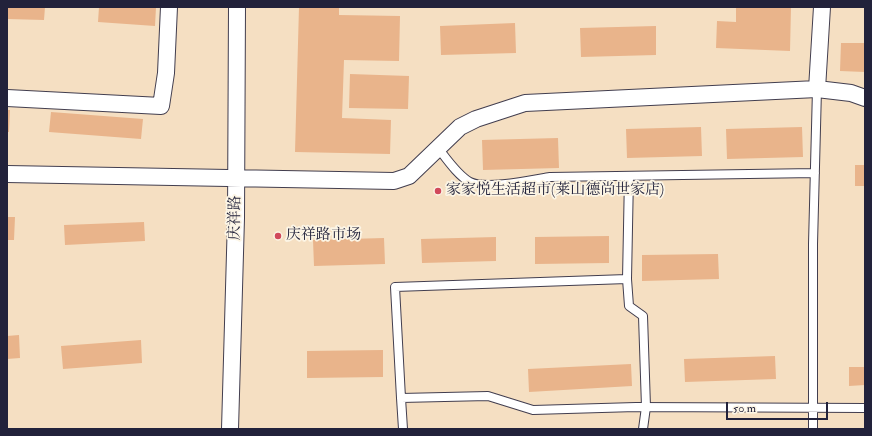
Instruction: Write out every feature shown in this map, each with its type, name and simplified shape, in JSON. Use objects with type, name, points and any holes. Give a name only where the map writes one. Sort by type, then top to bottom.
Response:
[{"type":"street","points":[[7,98],[161,106],[166,73],[169,7]]},
{"type":"street","name":"庆祥路","points":[[230,429],[236,178],[237,7]]},
{"type":"street","points":[[817,89],[822,7]]},
{"type":"street","points":[[7,174],[394,181],[409,176],[460,127],[476,119],[525,103],[817,89],[851,93],[865,98]]},
{"type":"lane","points":[[813,429],[813,244],[817,89]]},
{"type":"lane","points":[[438,148],[461,176],[478,185],[517,182],[550,177],[815,173]]},
{"type":"lane","points":[[629,176],[627,279],[629,306],[643,316],[646,407],[643,429]]},
{"type":"lane","points":[[403,429],[396,287],[627,279]]},
{"type":"lane","points":[[401,398],[488,396],[533,410],[646,407],[865,408]]},
{"type":"building","points":[[7,7],[45,7],[44,20],[7,19]]},
{"type":"building","points":[[99,7],[156,7],[155,26],[98,22]]},
{"type":"building","points":[[299,7],[339,7],[339,15],[400,16],[399,61],[344,60],[342,118],[391,120],[390,154],[295,152]]},
{"type":"building","points":[[736,7],[791,7],[790,51],[716,48],[717,21],[736,22]]},
{"type":"building","points":[[515,23],[516,53],[441,55],[440,26]]},
{"type":"building","points":[[656,26],[656,55],[581,57],[580,28]]},
{"type":"building","points":[[841,43],[865,43],[865,72],[840,71]]},
{"type":"building","points":[[350,74],[409,76],[408,109],[349,108]]},
{"type":"building","points":[[7,110],[10,110],[9,132],[7,132]]},
{"type":"building","points":[[51,112],[143,119],[141,139],[49,132]]},
{"type":"building","points":[[701,127],[702,156],[627,158],[626,129]]},
{"type":"building","points":[[802,127],[803,157],[727,159],[726,129]]},
{"type":"building","points":[[558,138],[559,168],[483,170],[482,140]]},
{"type":"building","points":[[855,165],[865,165],[865,186],[855,186]]},
{"type":"building","points":[[7,217],[15,217],[14,240],[7,240]]},
{"type":"building","points":[[144,222],[145,241],[65,245],[64,225]]},
{"type":"building","points":[[609,236],[609,263],[535,264],[535,237]]},
{"type":"building","points":[[496,237],[496,261],[422,263],[421,239]]},
{"type":"building","points":[[384,238],[385,264],[314,266],[313,240]]},
{"type":"building","points":[[718,254],[719,279],[642,281],[642,255]]},
{"type":"building","points":[[19,335],[20,358],[7,359],[7,336]]},
{"type":"building","points":[[141,340],[142,363],[63,369],[61,346]]},
{"type":"building","points":[[383,350],[383,377],[307,378],[307,351]]},
{"type":"building","points":[[775,356],[776,379],[685,382],[684,359]]},
{"type":"building","points":[[631,364],[632,386],[529,392],[528,369]]},
{"type":"building","points":[[849,367],[865,367],[865,385],[849,386]]},
{"type":"place","name":"家家悦生活超市(莱山德尚世家店)","points":[[438,191]]},
{"type":"place","name":"庆祥路市场","points":[[278,236]]}]
